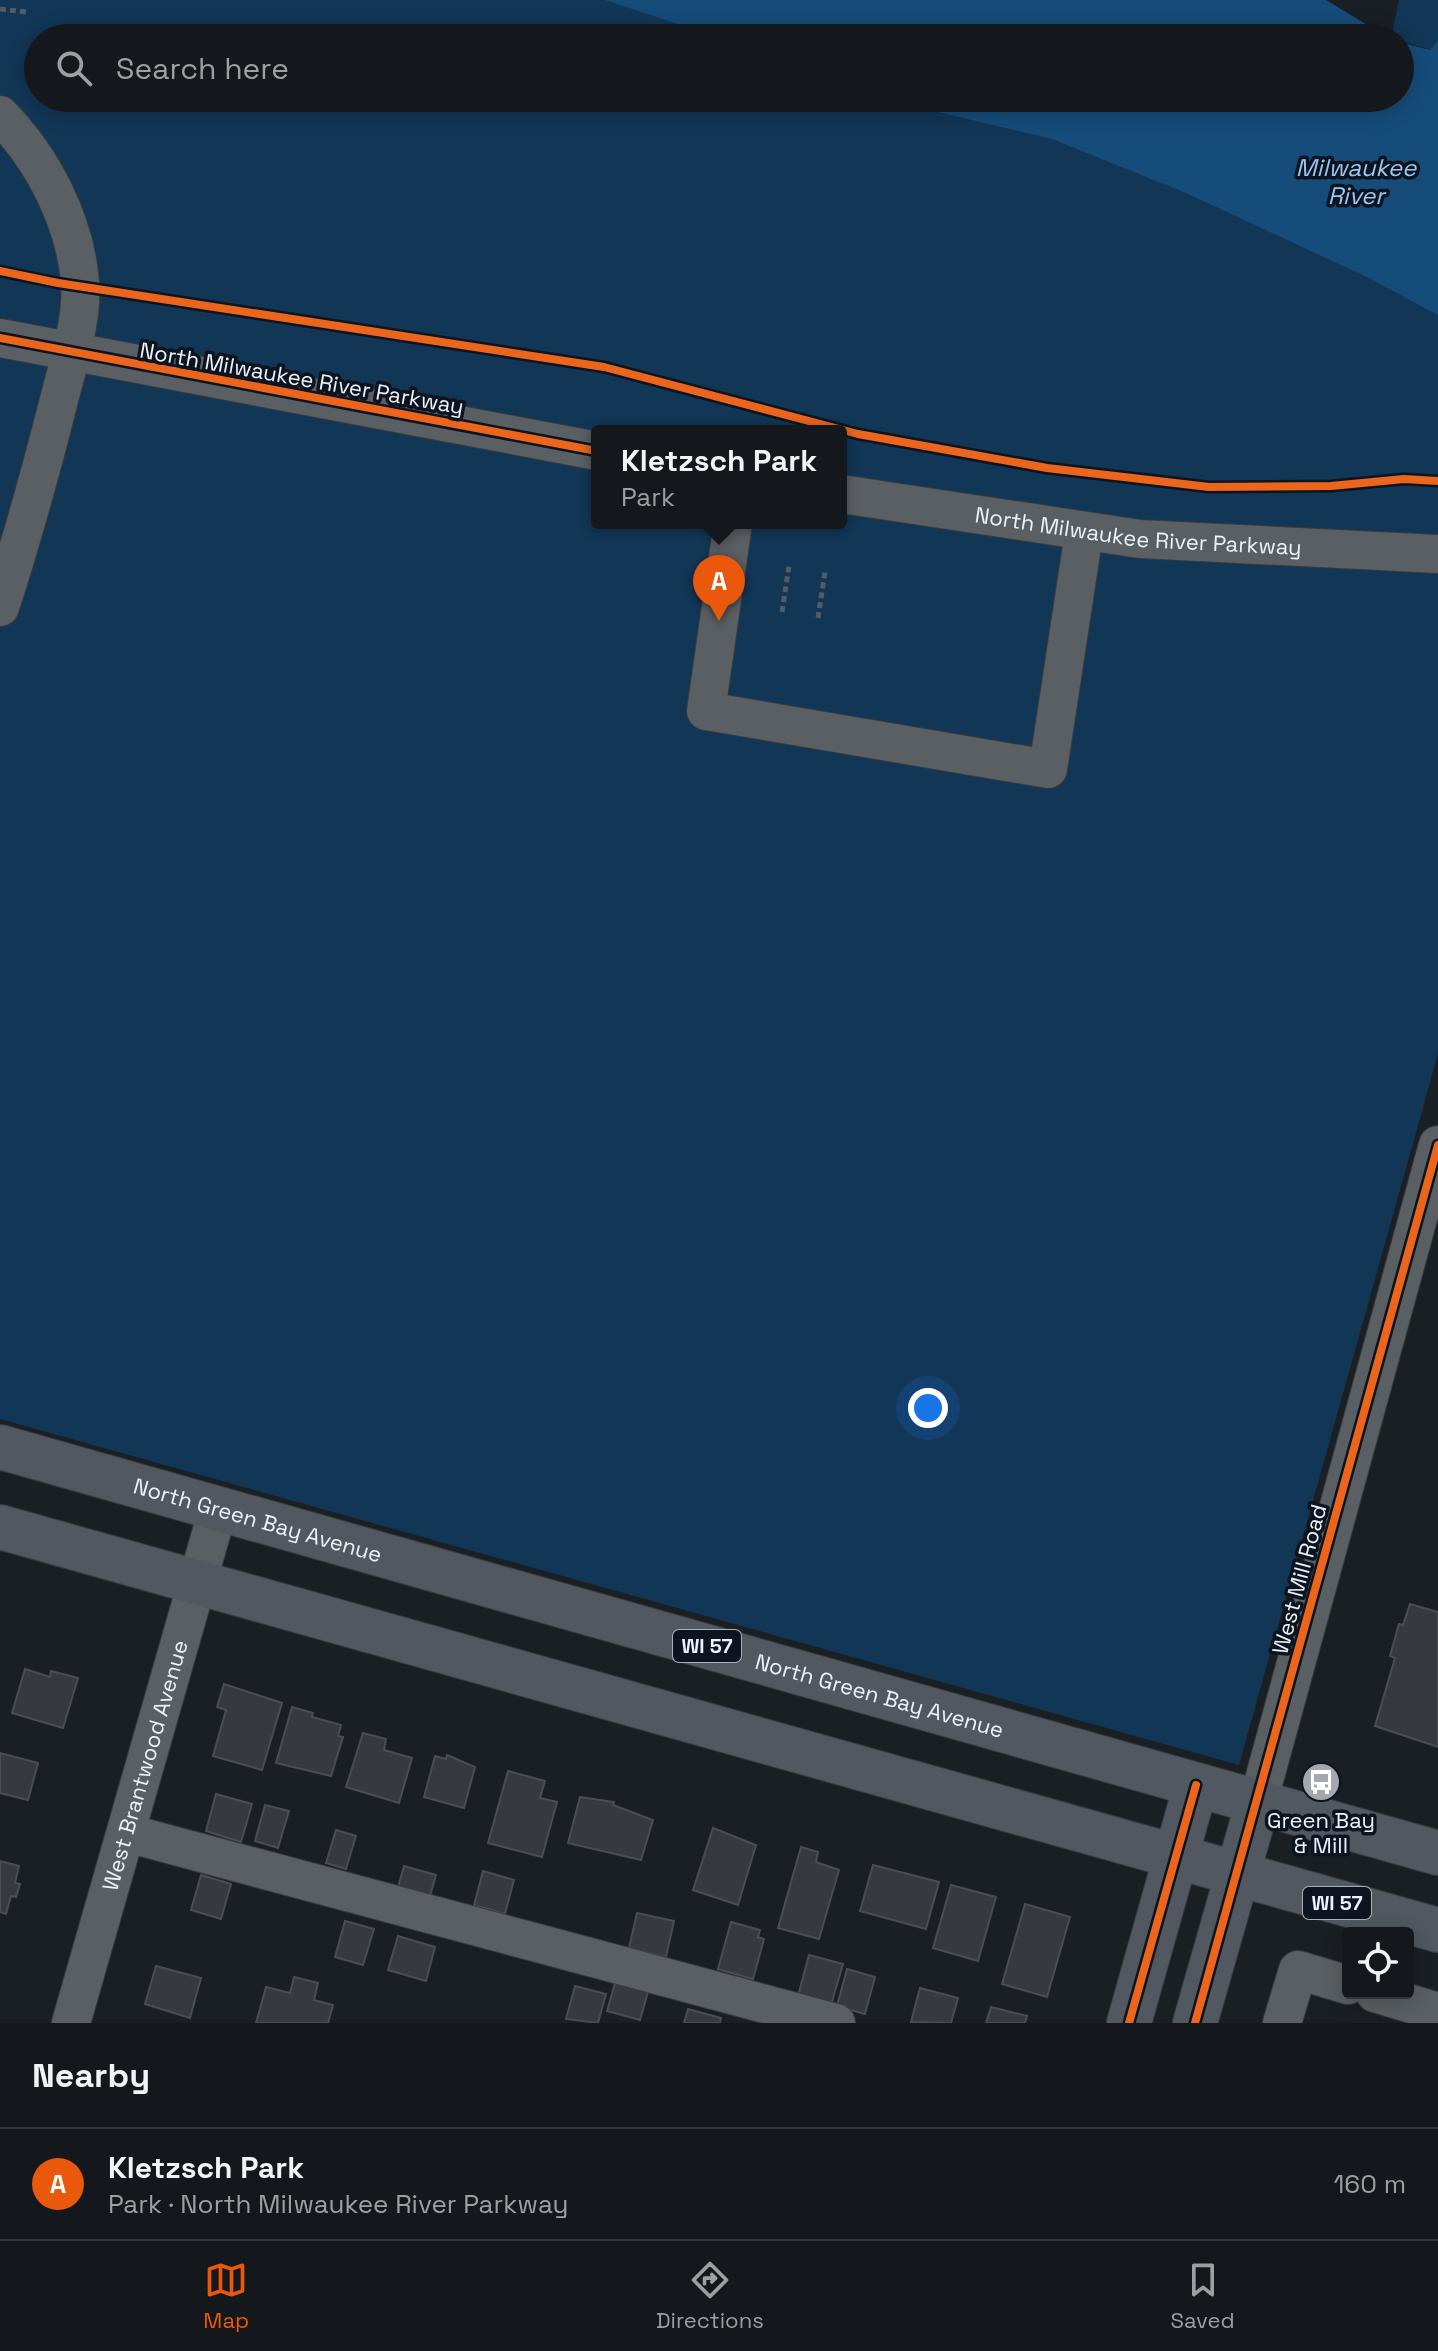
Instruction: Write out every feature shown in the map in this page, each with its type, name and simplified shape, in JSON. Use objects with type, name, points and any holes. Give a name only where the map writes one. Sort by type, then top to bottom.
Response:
[{"type":"main road","name":"North Green Bay Avenue","points":[[0,1447],[219,1506],[1438,1853]]},
{"type":"main road","name":"WI 57","points":[[0,1527],[1237,1877],[1438,1930]]},
{"type":"main road","points":[[1129,2023],[1196,1785]]},
{"type":"main road","name":"West Mill Road","points":[[1195,2023],[1258,1802]]},
{"type":"street","points":[[0,115],[51,184],[75,246],[80,286],[71,353],[30,514],[0,607]]},
{"type":"street","name":"North Milwaukee River Parkway","points":[[0,338],[591,450]]},
{"type":"street","name":"North Milwaukee River Parkway","points":[[847,495],[1084,533],[1438,554]]},
{"type":"street","points":[[732,529],[706,711],[1048,769],[1084,533]]},
{"type":"street","name":"West Mill Road","points":[[1258,1802],[1438,1145]]},
{"type":"street","name":"West Brantwood Avenue","points":[[71,2023],[219,1506]]},
{"type":"street","points":[[127,1833],[836,2023]]},
{"type":"street","points":[[1282,2023],[1298,1970],[1342,1983]]},
{"type":"street","points":[[1395,1999],[1438,2012]]},
{"type":"path","points":[[0,9],[26,12]]},
{"type":"path","points":[[782,612],[789,566]]},
{"type":"path","points":[[818,618],[825,572]]},
{"type":"shaded area","points":[[0,0],[969,0],[1050,24],[24,24],[24,112],[1273,112],[1438,188],[1438,1054],[1239,1765],[0,1419]]},
{"type":"shaded area","points":[[1399,0],[1438,0],[1438,52],[1414,45],[1414,24],[1394,24]]},
{"type":"water","points":[[605,0],[1326,0],[1366,24],[678,24]]},
{"type":"water","name":"Milwaukee River","points":[[1438,41],[1438,315],[1367,277],[1186,193],[1052,139],[938,112],[1414,112],[1414,46],[1430,50]]},
{"type":"building","points":[[1410,1604],[1438,1612],[1438,1747],[1375,1726],[1395,1658],[1390,1656],[1399,1624],[1403,1625]]},
{"type":"building","points":[[25,1669],[50,1677],[51,1671],[78,1678],[63,1728],[12,1713]]},
{"type":"building","points":[[224,1684],[282,1703],[262,1770],[213,1756],[226,1710],[217,1707]]},
{"type":"building","points":[[292,1707],[313,1713],[312,1717],[341,1725],[338,1736],[343,1737],[331,1776],[276,1763]]},
{"type":"building","points":[[363,1733],[386,1739],[384,1750],[412,1758],[399,1803],[346,1787]]},
{"type":"building","points":[[0,1753],[38,1763],[28,1800],[0,1793]]},
{"type":"building","points":[[447,1755],[475,1767],[464,1808],[424,1797],[435,1756],[446,1759]]},
{"type":"building","points":[[508,1771],[545,1781],[540,1798],[557,1802],[542,1857],[488,1843]]},
{"type":"building","points":[[216,1794],[252,1804],[241,1842],[206,1831]]},
{"type":"building","points":[[580,1797],[614,1802],[613,1805],[653,1820],[641,1860],[568,1843]]},
{"type":"building","points":[[265,1805],[289,1811],[278,1848],[255,1841]]},
{"type":"building","points":[[713,1828],[756,1845],[738,1905],[693,1890]]},
{"type":"building","points":[[336,1830],[356,1836],[346,1869],[326,1863]]},
{"type":"building","points":[[801,1847],[818,1852],[816,1862],[839,1870],[819,1939],[778,1928]]},
{"type":"building","points":[[0,1861],[19,1866],[15,1883],[20,1884],[16,1897],[11,1896],[6,1914],[0,1912]]},
{"type":"building","points":[[873,1865],[939,1882],[926,1929],[860,1911]]},
{"type":"building","points":[[404,1866],[436,1875],[430,1896],[398,1887]]},
{"type":"building","points":[[483,1871],[514,1880],[505,1914],[474,1905]]},
{"type":"building","points":[[201,1875],[231,1884],[221,1919],[191,1910]]},
{"type":"building","points":[[951,1885],[996,1897],[978,1961],[933,1948]]},
{"type":"building","points":[[1025,1904],[1070,1917],[1047,1997],[1002,1984]]},
{"type":"building","points":[[637,1913],[674,1921],[666,1957],[629,1948]]},
{"type":"building","points":[[345,1921],[374,1929],[363,1965],[335,1957]]},
{"type":"building","points":[[731,1922],[760,1930],[758,1937],[764,1939],[753,1979],[718,1969]]},
{"type":"building","points":[[398,1936],[435,1947],[426,1981],[388,1970]]},
{"type":"building","points":[[809,1955],[843,1964],[831,2005],[798,1996]]},
{"type":"building","points":[[156,1966],[201,1978],[190,2018],[145,2004]]},
{"type":"building","points":[[847,1969],[875,1977],[865,2014],[837,2006]]},
{"type":"building","points":[[294,1977],[318,1983],[314,2000],[333,2005],[328,2023],[256,2023],[266,1987],[290,1993]]},
{"type":"building","points":[[615,1983],[648,1992],[640,2020],[607,2011]]},
{"type":"building","points":[[575,1986],[606,1994],[598,2023],[566,2019]]},
{"type":"building","points":[[920,1988],[958,1998],[951,2023],[911,2022]]},
{"type":"building","points":[[991,2007],[1027,2016],[1025,2023],[986,2023]]},
{"type":"building","points":[[688,2009],[721,2018],[720,2023],[684,2023]]},
{"type":"cycle path","points":[[0,271],[58,283],[604,367],[824,425]]},
{"type":"cycle path","points":[[0,338],[591,450]]},
{"type":"cycle path","points":[[847,431],[1047,468],[1209,487],[1331,486],[1404,479],[1438,481]]},
{"type":"cycle path","points":[[1195,2023],[1438,1145]]},
{"type":"cycle path","points":[[1129,2023],[1196,1785]]},
{"type":"place","name":"Kletzsch Park","points":[[719,621]]},
{"type":"place","name":"Green Bay & Mill","points":[[1321,1782]]}]
